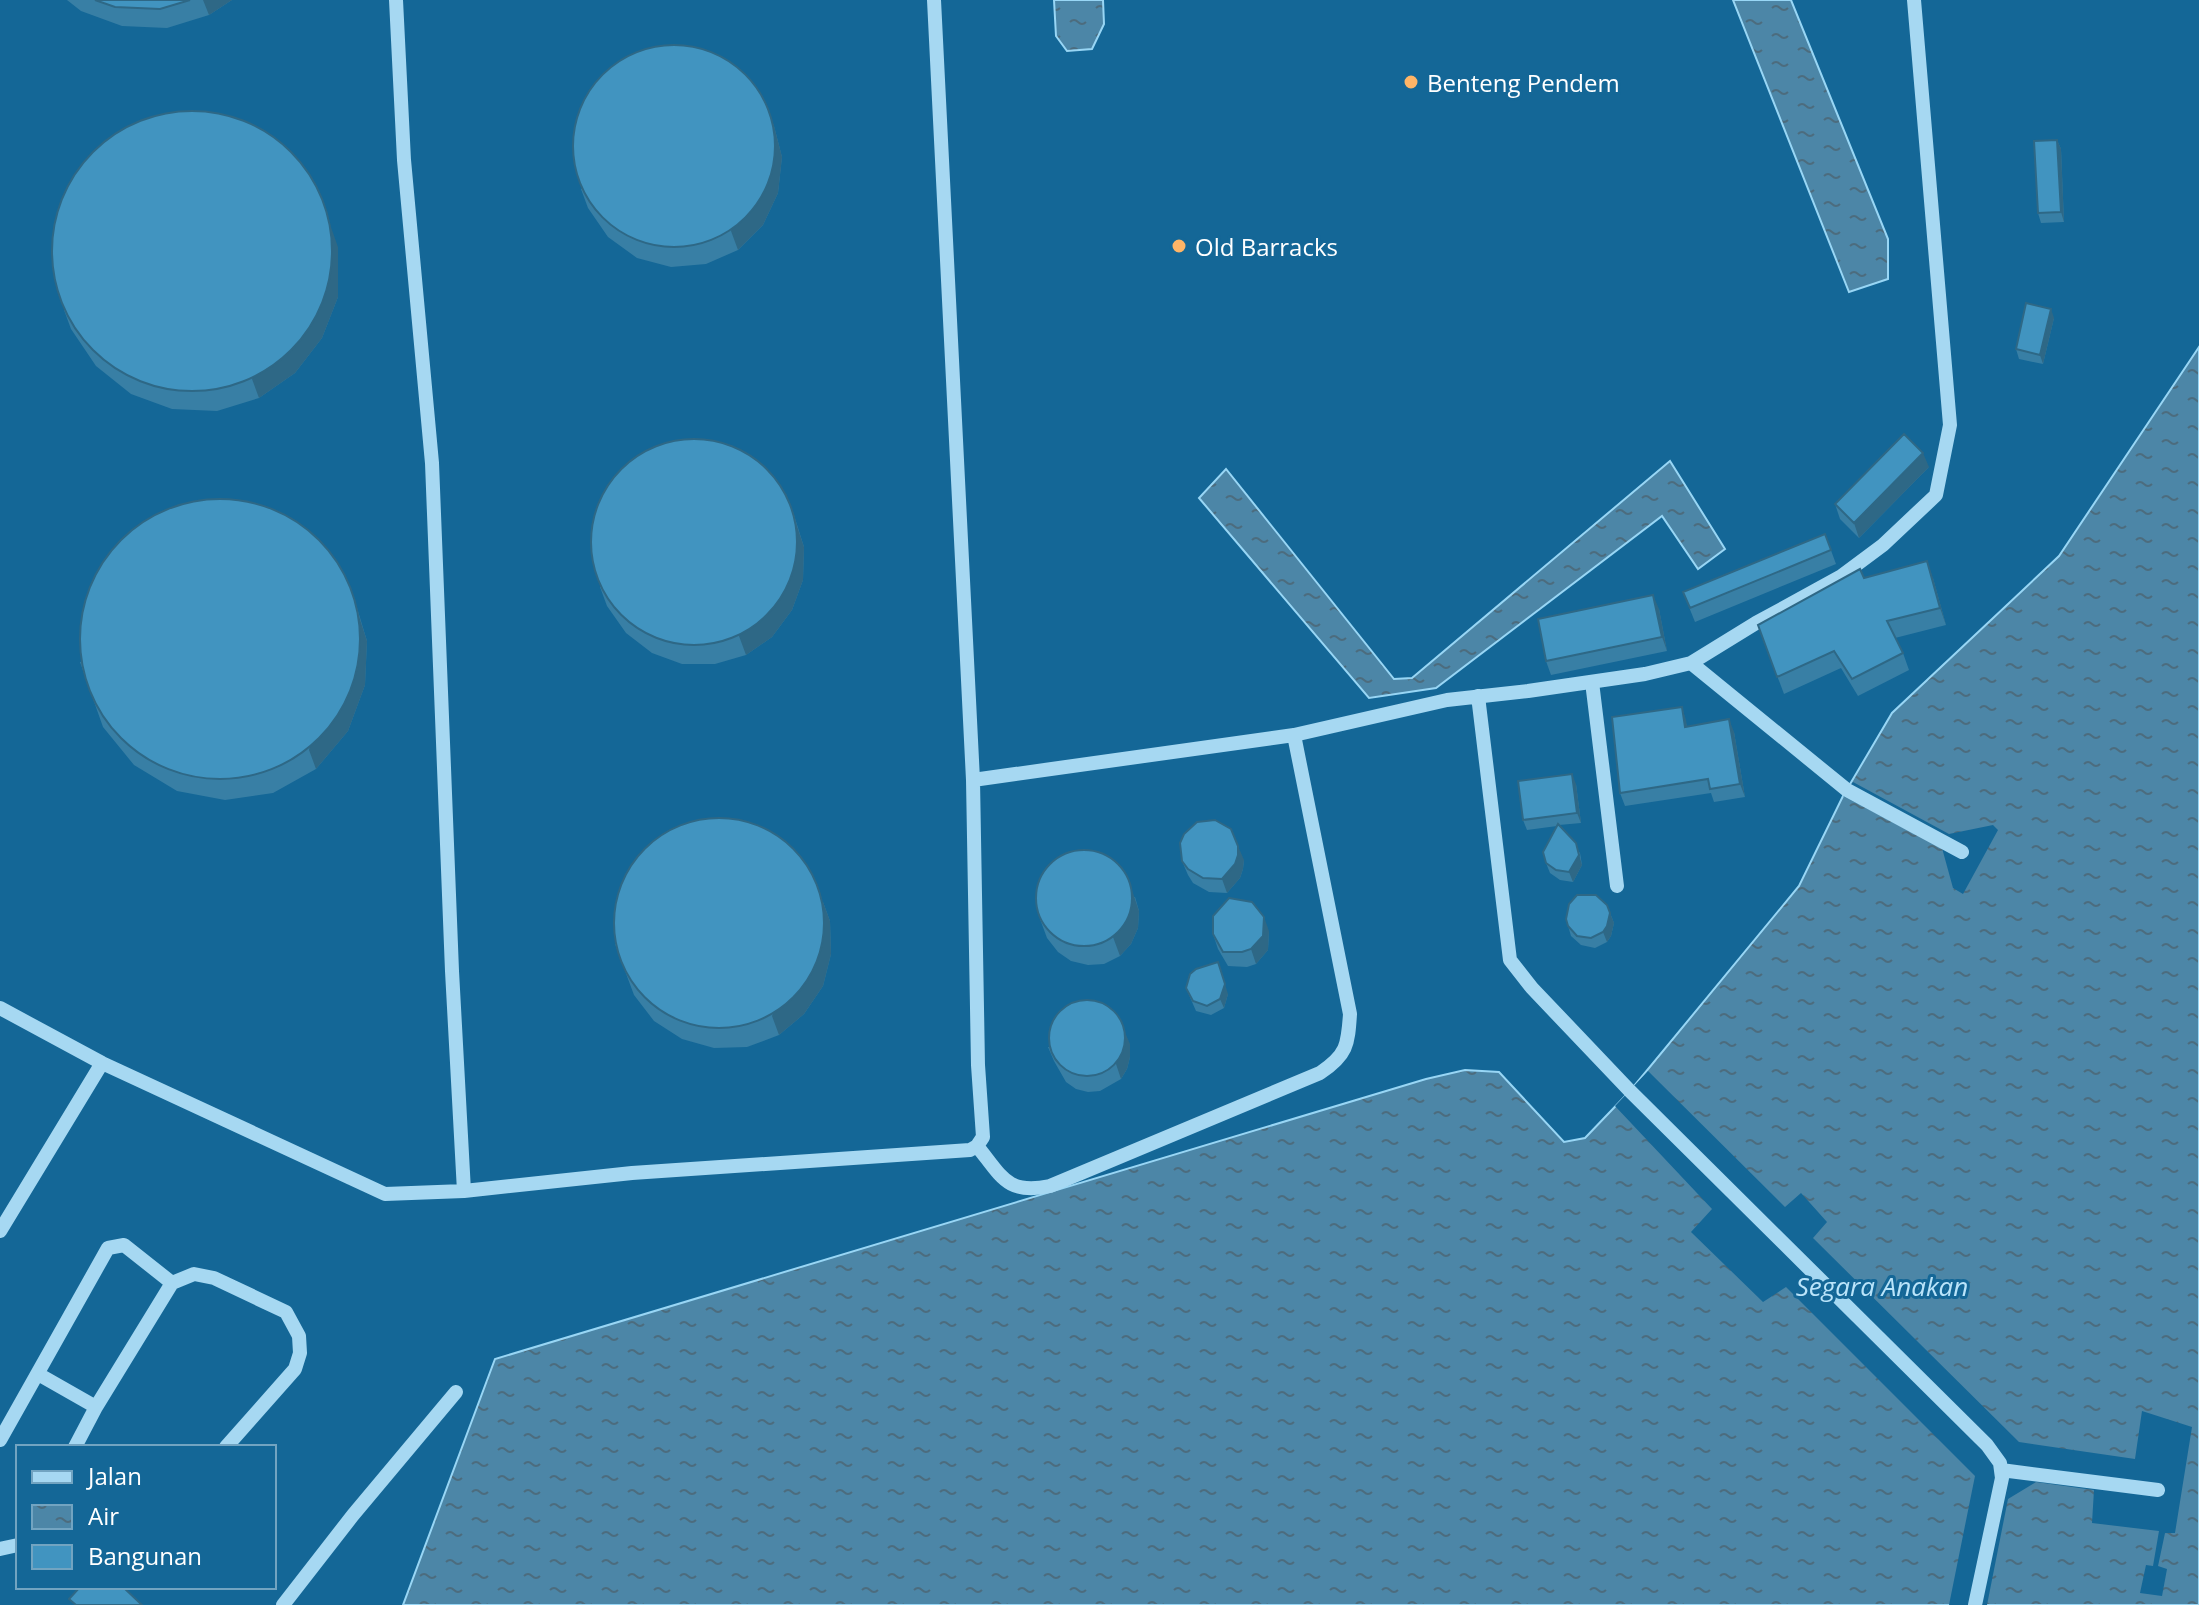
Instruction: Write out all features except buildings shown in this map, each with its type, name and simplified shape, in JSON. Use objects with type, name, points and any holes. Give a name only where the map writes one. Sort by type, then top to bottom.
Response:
[{"type":"street","points":[[396,0],[404,160],[432,463],[464,1191]]},
{"type":"street","points":[[0,1008],[102,1063],[385,1194],[464,1191],[632,1173],[970,1150],[977,1146],[983,1137],[978,1065],[973,780],[934,0]]},
{"type":"street","points":[[973,780],[1294,735],[1447,700],[1645,674],[1691,663],[1840,577],[1883,545],[1936,495],[1950,425],[1914,0]]},
{"type":"street","points":[[1691,663],[1847,790],[1962,852]]},
{"type":"street","points":[[1592,682],[1617,886]]},
{"type":"street","points":[[1478,696],[1510,960],[1630,1091],[1987,1445],[2000,1463],[1998,1502],[1975,1605]]},
{"type":"street","points":[[977,1146],[1006,1182],[1028,1191],[1050,1186],[1320,1073],[1339,1060],[1349,1041],[1350,1014],[1294,735]]},
{"type":"street","points":[[0,1231],[102,1063]]},
{"type":"street","points":[[0,1440],[108,1248],[124,1245],[172,1283]]},
{"type":"street","points":[[76,1445],[172,1283],[194,1274],[214,1278],[286,1312],[299,1336],[300,1353],[295,1369],[228,1445]]},
{"type":"street","points":[[38,1374],[96,1407]]},
{"type":"street","points":[[283,1605],[353,1515],[456,1392]]},
{"type":"street","points":[[2001,1470],[2158,1490]]},
{"type":"water","points":[[1054,0],[1103,0],[1104,24],[1092,49],[1067,51],[1056,36]]},
{"type":"water","points":[[1733,0],[1791,0],[1888,239],[1888,279],[1849,292]]},
{"type":"water","name":"Segara Anakan","points":[[2199,347],[2199,1605],[403,1605],[495,1359],[1426,1079],[1465,1070],[1499,1072],[1564,1142],[1585,1138],[1630,1091],[1799,886],[1843,796],[1892,713],[2059,556]]},
{"type":"water","points":[[1670,461],[1725,549],[1698,569],[1662,516],[1436,688],[1369,698],[1199,498],[1226,469],[1394,679],[1412,678]]},
{"type":"pier","points":[[1853,782],[1949,834],[1993,825],[1998,830],[1963,894],[1953,888],[1942,848],[1843,796]]},
{"type":"pier","points":[[1648,1071],[1785,1207],[1801,1193],[1827,1222],[1813,1238],[2019,1442],[2135,1459],[2142,1411],[2192,1427],[2175,1533],[2165,1533],[2158,1566],[2167,1569],[2162,1596],[2140,1593],[2146,1565],[2153,1566],[2159,1531],[2092,1523],[2094,1490],[2036,1482],[2008,1499],[1987,1605],[1949,1605],[1975,1476],[1786,1287],[1763,1302],[1691,1232],[1712,1209],[1615,1106]]},
{"type":"place","name":"Benteng Pendem","points":[[1411,82]]},
{"type":"place","name":"Old Barracks","points":[[1179,246]]}]
